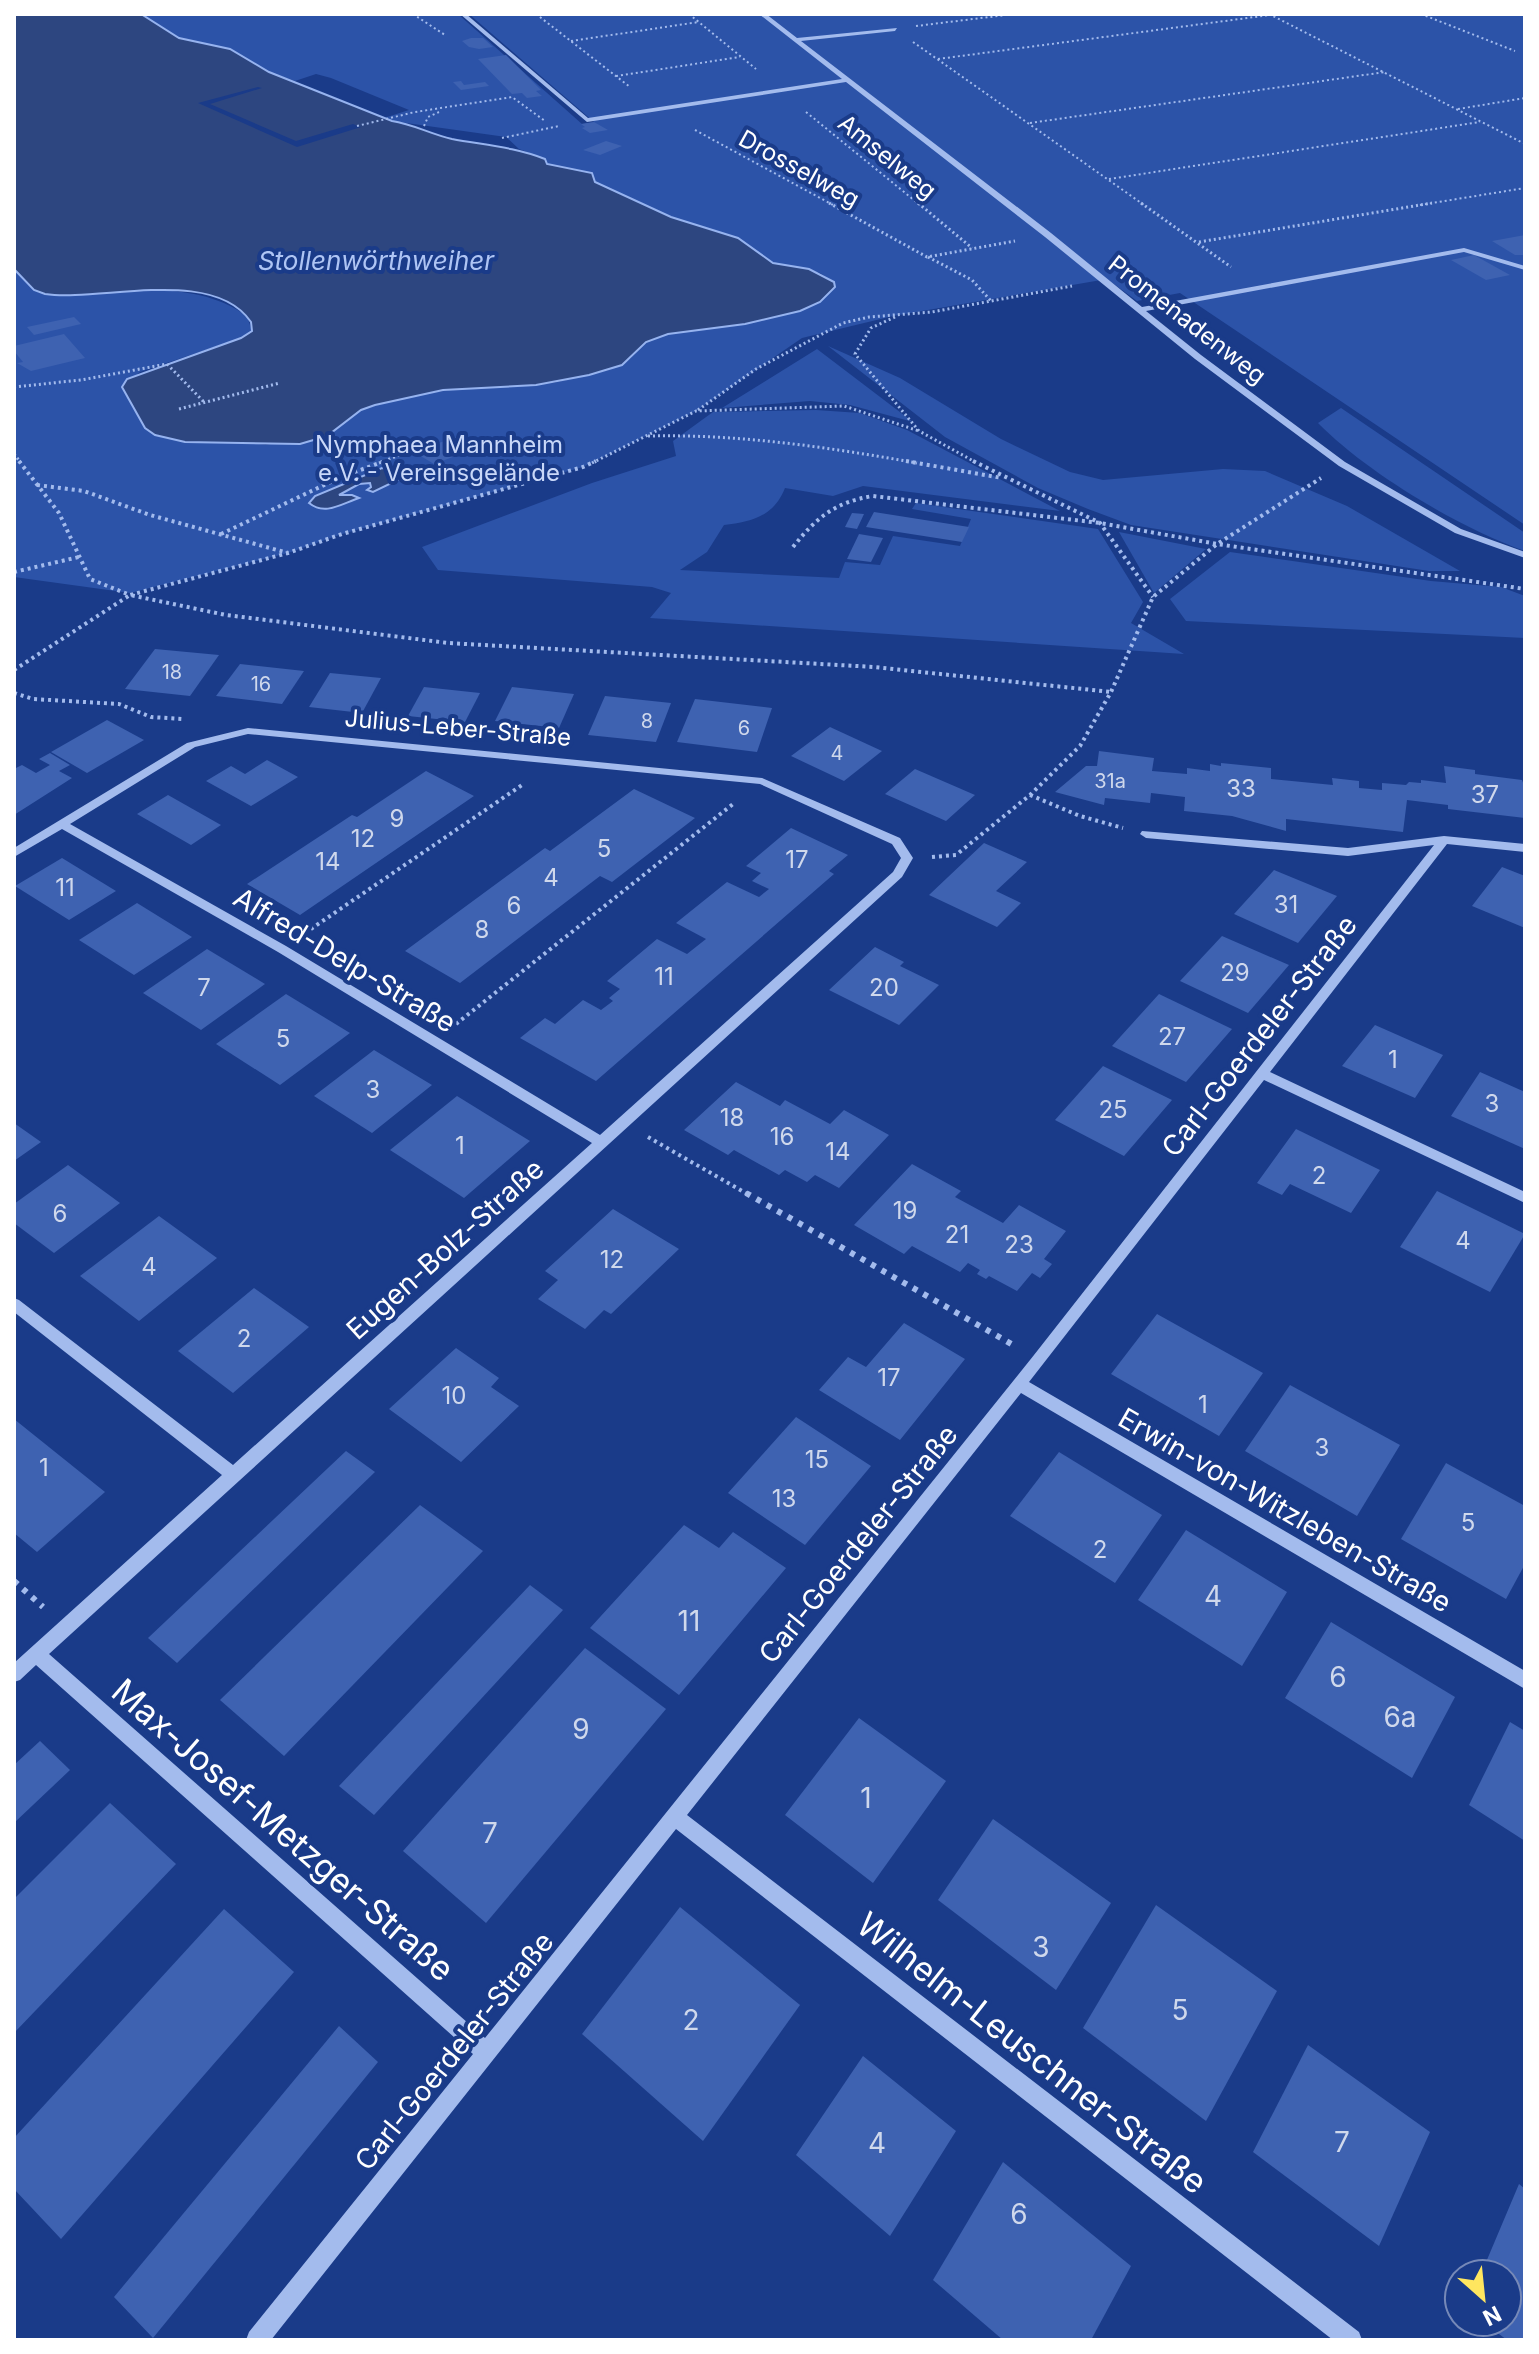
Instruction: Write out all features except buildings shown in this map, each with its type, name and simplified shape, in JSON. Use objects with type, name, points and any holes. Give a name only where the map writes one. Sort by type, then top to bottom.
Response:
[{"type":"street","points":[[463,14],[587,120],[847,80]]},
{"type":"street","name":"Promenadenweg","points":[[762,14],[1342,464],[1458,531],[1525,555]]},
{"type":"street","points":[[794,40],[895,29]]},
{"type":"street","points":[[1140,310],[1464,250],[1525,268]]},
{"type":"street","name":"Julius-Leber-Straße","points":[[14,853],[191,745],[248,731],[762,781],[896,841],[907,858]]},
{"type":"street","name":"Alfred-Delp-Straße","points":[[62,824],[282,949],[601,1142]]},
{"type":"street","points":[[1146,834],[1348,852],[1444,840],[1525,848]]},
{"type":"street","name":"Carl-Goerdeler-Straße","points":[[257,2340],[1039,1359],[1444,840]]},
{"type":"street","name":"Eugen-Bolz-Straße","points":[[14,1674],[898,874],[907,858]]},
{"type":"street","points":[[1263,1074],[1525,1198]]},
{"type":"street","points":[[14,1304],[235,1476]]},
{"type":"street","name":"Erwin-von-Witzleben-Straße","points":[[1019,1384],[1525,1681]]},
{"type":"street","name":"Max-Josef-Metzger-Straße","points":[[36,1654],[487,2053]]},
{"type":"street","name":"Wilhelm-Leuschner-Straße","points":[[674,1816],[1351,2340]]},
{"type":"path","points":[[413,14],[452,41]]},
{"type":"path","name":"Drosselweg","points":[[536,14],[656,108],[972,280],[992,301]]},
{"type":"path","name":"Amselweg","points":[[689,14],[973,248]]},
{"type":"path","points":[[895,29],[1014,14]]},
{"type":"path","points":[[937,60],[1270,14],[1525,144]]},
{"type":"path","points":[[1421,14],[1515,51]]},
{"type":"path","points":[[570,41],[699,22]]},
{"type":"path","points":[[895,29],[1238,273]]},
{"type":"path","points":[[615,76],[741,57]]},
{"type":"path","points":[[1029,124],[1385,72]]},
{"type":"path","points":[[357,126],[403,112],[443,110],[512,97],[554,127],[502,138]]},
{"type":"path","points":[[1457,109],[1525,98]]},
{"type":"path","points":[[424,126],[428,117],[443,110]]},
{"type":"path","points":[[1108,179],[1480,122]]},
{"type":"path","points":[[1198,242],[1525,188]]},
{"type":"path","points":[[927,257],[1048,235]]},
{"type":"path","points":[[14,670],[130,595],[288,553],[342,534],[583,467],[696,411],[756,369],[843,323],[869,317],[895,317],[1104,280]]},
{"type":"path","points":[[895,317],[871,328],[855,354],[919,431]]},
{"type":"path","points":[[14,387],[56,384],[167,364],[205,403]]},
{"type":"path","points":[[179,409],[280,383]]},
{"type":"path","points":[[696,411],[844,406],[919,431],[1007,479],[1100,523],[1153,597]]},
{"type":"path","points":[[644,437],[702,434],[810,444],[1007,479]]},
{"type":"path","points":[[220,534],[341,477],[405,453]]},
{"type":"path","points":[[14,454],[59,513],[90,579],[130,595],[226,615],[448,643],[874,667],[1111,692]]},
{"type":"path","points":[[907,858],[956,855],[1030,795],[1080,746],[1111,692],[1153,597],[1217,544],[1342,464]]},
{"type":"path","points":[[37,485],[84,491],[150,515],[288,553]]},
{"type":"path","points":[[793,547],[830,505],[844,499],[873,496],[1100,523],[1217,544],[1525,589]]},
{"type":"path","points":[[14,572],[79,557]]},
{"type":"path","points":[[14,693],[33,699],[119,704],[151,717],[207,721],[218,736]]},
{"type":"path","points":[[282,949],[559,760]]},
{"type":"path","points":[[434,1041],[762,781]]},
{"type":"path","points":[[1030,795],[1080,816],[1146,834]]},
{"type":"path","points":[[622,1123],[1039,1359]]},
{"type":"green space","name":"Nymphaea Mannheim e.V. - Vereinsgelände","points":[[141,14],[458,14],[582,124],[594,122],[469,14],[1525,14],[1525,525],[1180,293],[1137,301],[1107,279],[893,316],[802,338],[696,411],[583,467],[342,534],[288,553],[130,593],[14,577],[14,269],[34,290],[45,294],[174,291],[224,303],[247,316],[252,331],[241,338],[140,372],[123,387],[145,428],[155,435],[185,442],[239,441],[266,445],[336,429],[361,410],[404,397],[482,385],[553,383],[609,370],[630,359],[646,342],[668,334],[745,324],[800,311],[834,282],[820,273],[773,263],[738,238],[671,217],[595,182],[592,173],[547,164],[545,159],[519,149],[506,137],[392,121],[384,118],[409,110],[331,78],[316,74],[295,81],[269,72],[230,49],[179,38]]},
{"type":"green space","points":[[828,346],[900,378],[1001,439],[1070,472],[1103,480],[1223,469],[1265,471],[1347,506],[1460,571],[1429,571],[1131,525],[1038,488],[945,437]]},
{"type":"green space","points":[[817,349],[913,422],[850,405],[810,401],[722,408]]},
{"type":"green space","points":[[1341,408],[1525,533],[1525,551],[1443,513],[1361,460],[1318,423]]},
{"type":"green space","points":[[816,410],[860,413],[907,430],[1060,511],[863,486],[833,496],[785,488],[775,505],[761,516],[724,525],[707,552],[680,570],[839,578],[845,562],[880,565],[893,536],[960,546],[971,519],[912,509],[916,503],[1098,529],[1143,602],[1131,623],[1184,654],[650,618],[671,593],[652,587],[438,570],[422,547],[592,483],[676,456],[673,441],[713,412]]},
{"type":"green space","points":[[1119,532],[1206,549],[1154,593]]},
{"type":"green space","points":[[1230,552],[1431,581],[1501,587],[1525,596],[1525,638],[1186,621],[1170,599]]},
{"type":"water","name":"Stollenwörthweiher","points":[[14,14],[141,14],[179,38],[230,49],[269,72],[392,121],[452,139],[522,152],[545,159],[547,164],[592,173],[595,182],[671,217],[738,238],[773,263],[809,269],[834,282],[835,287],[820,302],[800,311],[745,324],[668,334],[646,342],[622,365],[589,375],[536,385],[443,390],[375,405],[361,410],[327,436],[300,444],[185,442],[155,435],[145,428],[122,387],[127,379],[241,338],[252,331],[251,322],[234,305],[211,295],[184,291],[45,294],[34,290],[14,269]]},
{"type":"water","points":[[382,468],[399,471],[402,478],[373,492],[367,490],[371,487],[370,483],[359,484],[339,495],[359,498],[333,508],[321,509],[309,503],[315,496]]},
{"type":"pier","points":[[262,88],[210,104],[296,141],[353,124],[361,127],[297,147],[198,103]]}]
